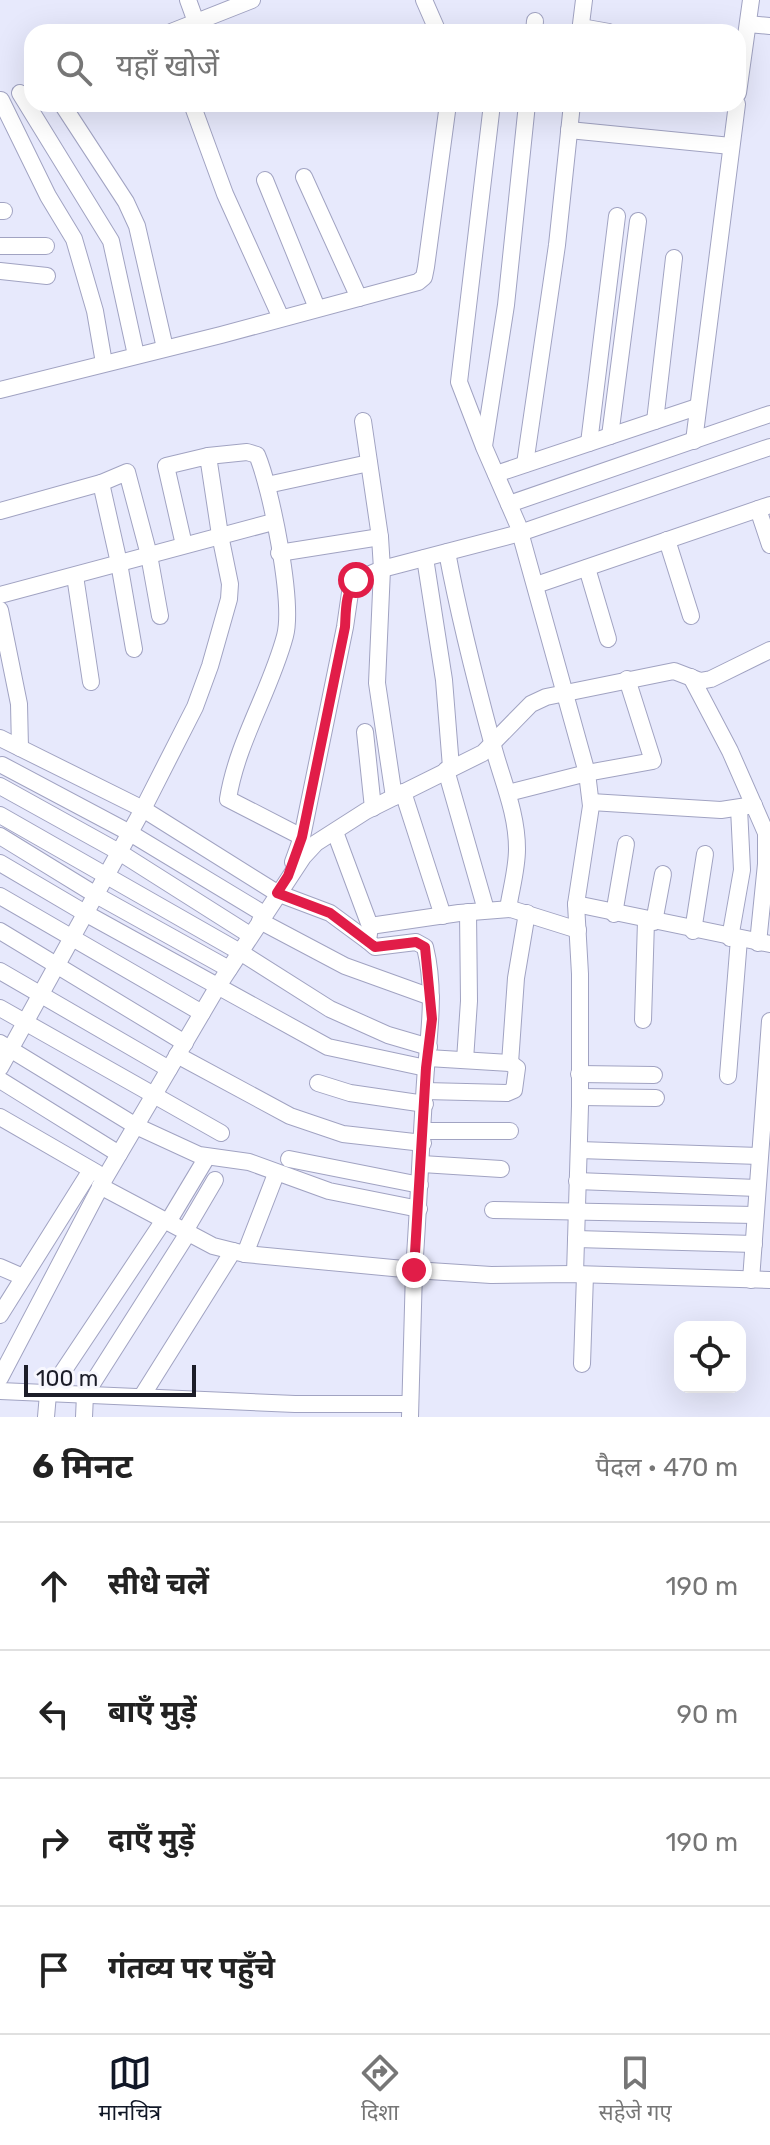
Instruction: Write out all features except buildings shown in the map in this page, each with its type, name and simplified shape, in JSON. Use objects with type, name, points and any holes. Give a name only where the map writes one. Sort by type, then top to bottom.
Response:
[{"type":"street","points":[[188,0],[196,22]]},
{"type":"street","points":[[191,24],[252,0]]},
{"type":"street","points":[[424,0],[434,24]]},
{"type":"street","points":[[581,24],[584,0]]},
{"type":"street","points":[[746,33],[751,0]]},
{"type":"street","points":[[748,24],[770,26]]},
{"type":"street","points":[[24,92],[1,101],[48,196],[74,239],[95,311],[104,363]]},
{"type":"street","points":[[38,112],[111,241],[136,355]]},
{"type":"street","points":[[67,112],[126,202],[137,226],[165,348]]},
{"type":"street","points":[[195,112],[225,194],[281,318]]},
{"type":"street","points":[[0,390],[359,298],[424,277],[447,112]]},
{"type":"street","points":[[491,112],[459,382],[520,533],[587,773],[591,802],[576,904],[580,1097],[576,1239],[582,1364]]},
{"type":"street","points":[[484,447],[506,305],[526,112]]},
{"type":"street","points":[[525,464],[557,245],[571,112]]},
{"type":"street","points":[[694,441],[731,146],[733,112]]},
{"type":"street","points":[[569,130],[731,146]]},
{"type":"street","points":[[304,177],[359,298]]},
{"type":"street","points":[[265,180],[317,308]]},
{"type":"street","points":[[589,443],[617,216]]},
{"type":"street","points":[[610,436],[638,221]]},
{"type":"street","points":[[0,246],[46,246]]},
{"type":"street","points":[[655,421],[674,258]]},
{"type":"street","points":[[0,271],[47,276]]},
{"type":"street","points":[[496,474],[697,407]]},
{"type":"street","points":[[509,504],[770,414]]},
{"type":"street","points":[[363,421],[382,569],[377,683],[399,795],[443,916]]},
{"type":"street","points":[[288,876],[302,837],[351,586],[356,580],[382,569],[520,533],[770,447]]},
{"type":"street","points":[[184,545],[166,466],[208,456],[247,452],[257,455],[267,485],[287,592],[285,634],[238,759],[228,799],[302,837]]},
{"type":"street","points":[[0,1068],[5,1046],[25,1023],[143,809],[195,707],[210,666],[229,599],[230,584],[208,456]]},
{"type":"street","points":[[267,485],[369,463]]},
{"type":"street","points":[[0,511],[101,483],[127,472],[149,555],[160,616]]},
{"type":"street","points":[[101,483],[134,649]]},
{"type":"street","points":[[536,585],[764,507],[770,545]]},
{"type":"street","points":[[0,595],[273,522]]},
{"type":"street","points":[[279,553],[380,537]]},
{"type":"street","points":[[667,540],[691,616]]},
{"type":"street","points":[[447,552],[460,621],[516,828],[517,852],[508,909]]},
{"type":"street","points":[[425,558],[444,680],[449,769],[486,910]]},
{"type":"street","points":[[587,568],[608,639]]},
{"type":"street","points":[[75,576],[91,682]]},
{"type":"street","points":[[0,610],[19,704],[20,748]]},
{"type":"street","points":[[0,1315],[23,1277],[119,1154],[218,986],[288,876],[316,843],[373,808],[449,769],[470,762],[492,745],[531,704],[564,693],[674,671],[700,681],[711,679],[770,650]]},
{"type":"street","points":[[576,904],[764,944],[767,844],[746,806],[691,677]]},
{"type":"street","points":[[508,793],[587,773],[653,761],[627,679]]},
{"type":"street","points":[[365,732],[373,808]]},
{"type":"street","points":[[0,738],[143,809],[277,893],[330,913],[369,934],[443,916],[508,909],[578,930]]},
{"type":"street","points":[[2,765],[130,833],[258,923]]},
{"type":"street","points":[[0,786],[119,852],[345,966],[431,997]]},
{"type":"street","points":[[591,802],[721,810],[746,806]]},
{"type":"street","points":[[728,1076],[734,938],[746,806]]},
{"type":"street","points":[[0,815],[240,952],[330,1009],[428,1057]]},
{"type":"street","points":[[0,1391],[410,1411],[414,1270],[432,1019],[425,947],[416,942],[375,947],[335,832]]},
{"type":"street","points":[[0,836],[96,895],[229,969]]},
{"type":"street","points":[[614,914],[626,844]]},
{"type":"street","points":[[693,931],[705,854]]},
{"type":"street","points":[[0,863],[328,1047],[510,1063],[517,1068],[514,1090],[507,1093],[425,1098],[350,1093],[318,1083]]},
{"type":"street","points":[[643,1020],[650,922],[663,874]]},
{"type":"street","points":[[0,896],[202,1013]]},
{"type":"street","points":[[465,1060],[469,1001],[468,912]]},
{"type":"street","points":[[510,1063],[516,978],[527,913]]},
{"type":"street","points":[[0,931],[56,966],[177,1056]]},
{"type":"street","points":[[0,971],[177,1056],[290,1116],[343,1134],[423,1137],[510,1131]]},
{"type":"street","points":[[0,1008],[221,1133]]},
{"type":"street","points":[[751,1280],[770,1021]]},
{"type":"street","points":[[5,1046],[136,1126],[207,1157],[249,1162],[329,1191],[419,1209]]},
{"type":"street","points":[[579,1074],[654,1075]]},
{"type":"street","points":[[0,1080],[119,1154]]},
{"type":"street","points":[[580,1097],[656,1098]]},
{"type":"street","points":[[1,1120],[166,1221],[213,1246],[239,1253],[491,1275],[580,1274],[770,1280]]},
{"type":"street","points":[[579,1150],[759,1156]]},
{"type":"street","points":[[46,1417],[48,1394],[207,1157]]},
{"type":"street","points":[[289,1159],[420,1185]]},
{"type":"street","points":[[422,1164],[501,1169]]},
{"type":"street","points":[[142,1396],[239,1253],[276,1174]]},
{"type":"street","points":[[0,1378],[99,1178]]},
{"type":"street","points":[[84,1417],[85,1395],[215,1180]]},
{"type":"street","points":[[577,1181],[757,1188]]},
{"type":"street","points":[[493,1210],[755,1215]]},
{"type":"street","points":[[576,1239],[754,1244]]},
{"type":"street","points":[[0,1267],[23,1277]]},
{"type":"route","points":[[356,580],[347,602],[345,627],[302,837],[288,876],[277,893],[330,913],[375,947],[416,942],[425,947],[432,1019],[426,1068],[414,1270]]}]
